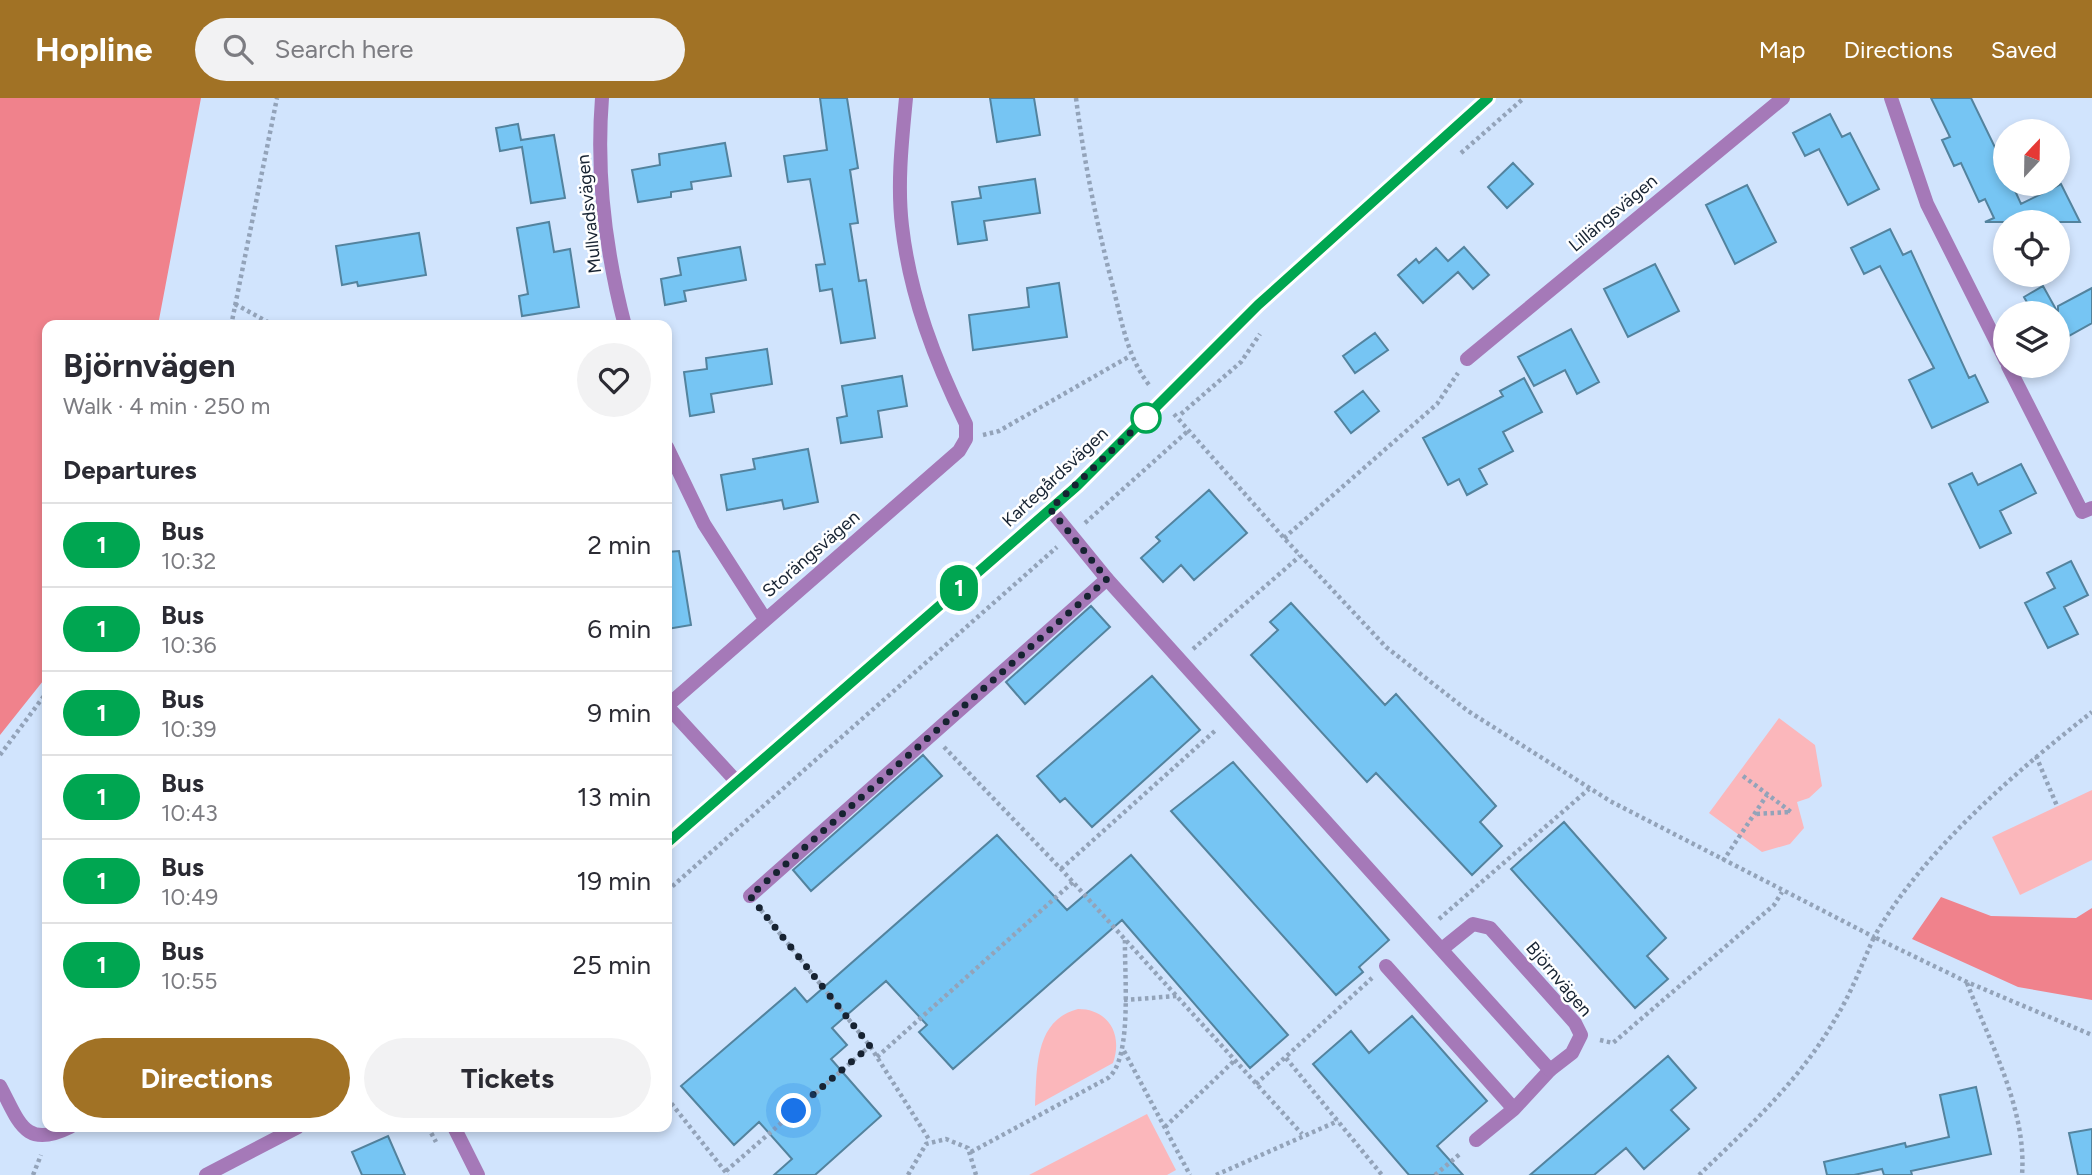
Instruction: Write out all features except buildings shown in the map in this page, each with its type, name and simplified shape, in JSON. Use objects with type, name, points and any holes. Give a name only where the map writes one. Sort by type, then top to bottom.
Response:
[{"type":"street","name":"Mullvadsvägen","points":[[602,98],[601,136],[606,226],[624,320]]},
{"type":"street","points":[[906,98],[900,198],[907,258],[924,326],[966,431]]},
{"type":"street","name":"Kartegårdsvägen","points":[[672,839],[1050,509],[1258,305],[1488,98]]},
{"type":"street","name":"Lillängsvägen","points":[[1467,359],[1783,98]]},
{"type":"street","points":[[1891,98],[1927,204],[1993,336]]},
{"type":"street","points":[[2014,378],[2082,512],[2092,508]]},
{"type":"street","name":"Storängsvägen","points":[[672,702],[959,451],[966,431]]},
{"type":"street","points":[[672,457],[704,524],[765,619]]},
{"type":"street","points":[[1050,509],[1107,579],[1550,1070]]},
{"type":"street","points":[[750,896],[1107,579]]},
{"type":"street","name":"Storängsvägen","points":[[672,711],[736,781]]},
{"type":"street","name":"Björnvägen","points":[[1442,950],[1473,924],[1490,928],[1575,1023],[1581,1035],[1572,1053],[1550,1070],[1514,1109],[1476,1140]]},
{"type":"street","points":[[1386,966],[1514,1109]]},
{"type":"street","points":[[0,1086],[23,1128],[33,1136],[44,1137],[56,1132]]},
{"type":"street","points":[[206,1175],[288,1132]]},
{"type":"street","points":[[456,1132],[478,1175]]},
{"type":"path","points":[[1076,98],[1082,148],[1103,250],[1130,356],[1162,401],[1386,647],[1468,711],[1589,789],[1782,892],[1874,937],[1967,982],[2092,1035]]},
{"type":"path","points":[[1453,160],[1524,98]]},
{"type":"path","points":[[232,320],[278,100]]},
{"type":"path","points":[[235,304],[264,320]]},
{"type":"path","points":[[1177,417],[1241,362],[1262,331]]},
{"type":"path","points":[[966,431],[999,431],[1130,356]]},
{"type":"path","points":[[1284,538],[1437,404],[1467,359]]},
{"type":"path","points":[[672,887],[1189,430]]},
{"type":"path","points":[[1182,659],[1301,556]]},
{"type":"path","points":[[0,755],[42,699]]},
{"type":"path","points":[[1699,1175],[1780,1094],[1821,1043],[1851,990],[1874,937],[1911,881],[2036,756],[2092,712]]},
{"type":"path","points":[[1061,869],[1232,716]]},
{"type":"path","points":[[933,735],[1061,869],[1302,1134]]},
{"type":"path","points":[[2036,756],[2057,806]]},
{"type":"path","points":[[1743,776],[1791,812],[1755,814]]},
{"type":"path","points":[[1425,931],[1589,789]]},
{"type":"path","points":[[1723,861],[1767,794]]},
{"type":"path","points":[[877,1057],[1073,882]]},
{"type":"path","points":[[1581,1035],[1613,1043],[1774,905],[1782,892]]},
{"type":"path","points":[[750,896],[870,1046],[930,1141]]},
{"type":"path","points":[[971,1152],[1108,1078],[1118,1069],[1124,1050],[1125,939]]},
{"type":"path","points":[[1256,1084],[1386,966]]},
{"type":"path","points":[[1967,982],[2007,1084],[2024,1147],[2022,1175]]},
{"type":"path","points":[[1124,1000],[1177,996]]},
{"type":"path","points":[[672,1104],[727,1173],[870,1046]]},
{"type":"path","points":[[1124,1050],[1190,1175]]},
{"type":"path","points":[[1286,1058],[1382,1175]]},
{"type":"path","points":[[1165,1127],[1235,1060]]},
{"type":"path","points":[[1216,1175],[1302,1134],[1338,1121]]},
{"type":"path","points":[[908,1175],[922,1148],[930,1141],[952,1140],[971,1152],[976,1175]]},
{"type":"path","points":[[1436,1175],[1476,1140]]},
{"type":"shaded area","points":[[0,98],[201,98],[159,320],[42,320],[42,682],[0,735]]},
{"type":"shaded area","points":[[1779,718],[1815,745],[1822,786],[1809,798],[1797,802],[1804,828],[1790,844],[1762,852],[1709,813]]},
{"type":"shaded area","points":[[2092,790],[2092,860],[2020,895],[1992,837]]},
{"type":"shaded area","points":[[1941,897],[1991,916],[2076,918],[2092,908],[2092,1000],[2018,987],[1912,939]]},
{"type":"shaded area","points":[[1078,1009],[1098,1014],[1111,1026],[1116,1043],[1113,1063],[1035,1106],[1038,1062],[1046,1035],[1053,1024],[1064,1015]]},
{"type":"shaded area","points":[[1147,1114],[1176,1170],[1167,1175],[1029,1175]]},
{"type":"bus line","name":"1","points":[[672,839],[1077,486],[1258,305],[1488,98]]},
{"type":"route","points":[[794,1111],[870,1046],[750,896],[1107,579],[1050,509],[1146,418]]}]
